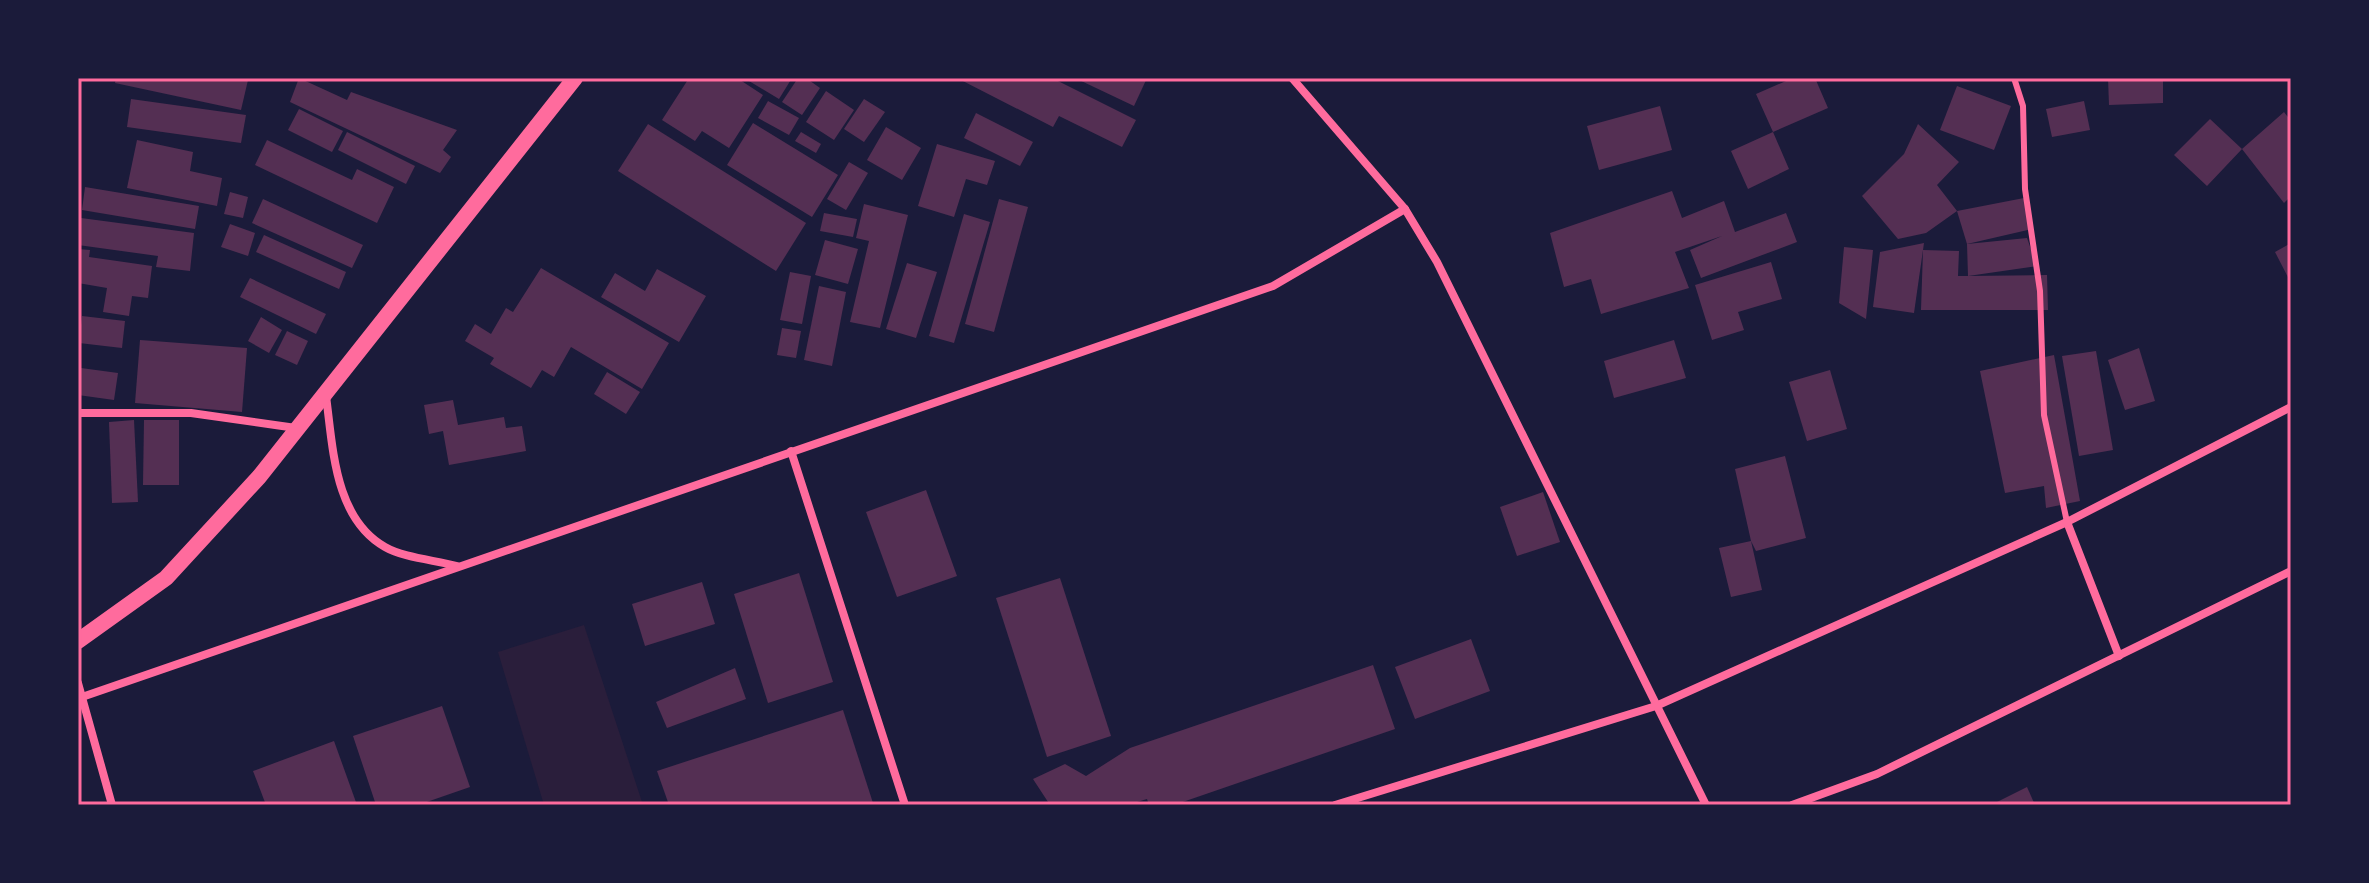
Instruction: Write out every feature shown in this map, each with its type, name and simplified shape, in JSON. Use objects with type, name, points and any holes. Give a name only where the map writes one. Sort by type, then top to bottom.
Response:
[{"type":"main road","points":[[78,641],[166,578],[259,477],[575,78]]},
{"type":"street","points":[[1292,78],[1405,209],[1437,262],[1706,805]]},
{"type":"street","points":[[82,697],[1273,286],[1405,209]]},
{"type":"street","points":[[325,393],[338,477],[357,522],[385,547],[457,566]]},
{"type":"street","points":[[1335,805],[1656,706],[2067,522],[2291,407]]},
{"type":"street","points":[[78,413],[191,413],[297,428]]},
{"type":"street","points":[[791,451],[905,805]]},
{"type":"street","points":[[2067,522],[2119,656]]},
{"type":"street","points":[[1792,805],[1877,774],[2291,571]]},
{"type":"street","points":[[78,683],[112,805]]},
{"type":"lane","points":[[2014,78],[2023,106],[2025,189],[2040,291],[2044,415],[2067,522]]},
{"type":"shaded area","points":[[584,625],[643,805],[544,805],[498,652]]},
{"type":"building","points":[[116,78],[248,80],[241,110],[115,83]]},
{"type":"building","points":[[299,78],[347,100],[351,92],[457,130],[443,150],[451,157],[440,173],[290,102]]},
{"type":"building","points":[[689,78],[737,78],[763,95],[729,148],[702,131],[695,141],[662,120]]},
{"type":"building","points":[[744,78],[792,78],[779,99]]},
{"type":"building","points":[[798,78],[806,78],[820,88],[802,115],[782,102]]},
{"type":"building","points":[[957,78],[1052,78],[1136,120],[1122,147],[1059,116],[1053,127]]},
{"type":"building","points":[[1075,78],[1147,78],[1134,106]]},
{"type":"building","points":[[1793,78],[1815,78],[1828,108],[1773,132],[1756,94]]},
{"type":"building","points":[[2108,78],[2163,78],[2163,103],[2109,105]]},
{"type":"building","points":[[1957,86],[2011,106],[1994,150],[1940,130]]},
{"type":"building","points":[[826,91],[854,110],[834,140],[806,122]]},
{"type":"building","points":[[131,99],[246,115],[241,143],[127,127]]},
{"type":"building","points":[[864,99],[885,112],[864,142],[844,129]]},
{"type":"building","points":[[768,101],[799,118],[789,135],[758,118]]},
{"type":"building","points":[[2084,101],[2090,130],[2052,137],[2046,109]]},
{"type":"building","points":[[1660,106],[1672,150],[1599,170],[1587,126]]},
{"type":"building","points":[[299,109],[343,131],[332,152],[288,130]]},
{"type":"building","points":[[2284,112],[2291,121],[2291,196],[2284,203],[2242,149]]},
{"type":"building","points":[[976,113],[1033,142],[1020,166],[964,138]]},
{"type":"building","points":[[2210,119],[2242,149],[2207,186],[2174,155]]},
{"type":"building","points":[[753,123],[838,175],[812,217],[727,165]]},
{"type":"building","points":[[648,124],[806,223],[776,271],[618,171]]},
{"type":"building","points":[[1918,124],[1959,162],[1937,185],[1957,211],[1926,233],[1898,239],[1862,196],[1904,154]]},
{"type":"building","points":[[886,127],[921,148],[902,180],[867,160]]},
{"type":"building","points":[[347,132],[415,166],[406,184],[338,150]]},
{"type":"building","points":[[801,132],[821,144],[816,153],[795,141]]},
{"type":"building","points":[[1773,132],[1789,169],[1748,189],[1731,151]]},
{"type":"building","points":[[137,140],[193,152],[190,171],[222,178],[217,206],[127,188]]},
{"type":"building","points":[[267,140],[352,180],[357,169],[394,187],[377,223],[255,165]]},
{"type":"building","points":[[937,144],[995,161],[987,185],[966,179],[954,217],[918,206]]},
{"type":"building","points":[[849,162],[868,173],[846,210],[827,199]]},
{"type":"building","points":[[85,187],[199,206],[195,229],[82,210]]},
{"type":"building","points":[[1672,191],[1682,218],[1724,201],[1735,232],[1786,213],[1797,242],[1701,278],[1690,250],[1722,236],[1675,252],[1689,288],[1601,314],[1591,279],[1564,287],[1550,233]]},
{"type":"building","points":[[230,192],[248,197],[243,218],[224,214]]},
{"type":"building","points":[[2024,198],[2032,229],[1967,244],[1957,211]]},
{"type":"building","points":[[263,199],[363,245],[352,268],[252,223]]},
{"type":"building","points":[[999,199],[1028,207],[994,332],[965,324]]},
{"type":"building","points":[[864,204],[908,215],[880,328],[850,322],[869,241],[856,238]]},
{"type":"building","points":[[824,213],[857,219],[853,237],[820,231]]},
{"type":"building","points":[[964,214],[990,222],[954,343],[929,336]]},
{"type":"building","points":[[81,218],[194,233],[190,271],[156,267],[158,256],[78,245]]},
{"type":"building","points":[[230,224],[255,233],[248,256],[221,247]]},
{"type":"building","points":[[264,235],[346,272],[339,289],[256,252]]},
{"type":"building","points":[[2027,238],[2037,266],[1968,276],[1967,244]]},
{"type":"building","points":[[825,240],[858,249],[848,284],[815,275]]},
{"type":"building","points":[[1924,243],[1914,313],[1873,307],[1880,252]]},
{"type":"building","points":[[2291,243],[2291,283],[2275,252]]},
{"type":"building","points":[[1844,247],[1873,250],[1866,319],[1839,303]]},
{"type":"building","points":[[78,249],[90,250],[89,257],[152,266],[148,298],[132,296],[129,316],[103,312],[107,288],[78,283]]},
{"type":"building","points":[[1923,250],[1959,251],[1958,276],[2047,275],[2048,310],[1921,310]]},
{"type":"building","points":[[1771,262],[1782,299],[1738,312],[1744,330],[1712,340],[1695,285]]},
{"type":"building","points":[[907,263],[937,272],[916,338],[886,329]]},
{"type":"building","points":[[541,268],[669,343],[642,389],[571,347],[554,377],[542,370],[531,388],[490,364],[494,358],[465,341],[475,324],[491,334],[506,308],[513,312]]},
{"type":"building","points":[[657,269],[706,296],[679,342],[601,297],[615,273],[645,291]]},
{"type":"building","points":[[790,272],[811,276],[802,324],[780,320]]},
{"type":"building","points":[[250,278],[326,314],[316,334],[240,297]]},
{"type":"building","points":[[819,286],[846,292],[832,366],[804,360]]},
{"type":"building","points":[[82,316],[125,321],[122,348],[79,343]]},
{"type":"building","points":[[261,317],[282,330],[269,353],[248,341]]},
{"type":"building","points":[[782,328],[801,331],[796,358],[777,355]]},
{"type":"building","points":[[287,331],[308,341],[297,365],[275,355]]},
{"type":"building","points":[[140,340],[247,348],[242,412],[135,403]]},
{"type":"building","points":[[1674,340],[1686,378],[1614,398],[1604,361]]},
{"type":"building","points":[[2139,348],[2155,401],[2125,410],[2108,360]]},
{"type":"building","points":[[2096,351],[2113,450],[2079,456],[2062,356]]},
{"type":"building","points":[[2054,355],[2080,501],[2046,508],[2044,486],[2005,493],[1980,371]]},
{"type":"building","points":[[81,368],[118,373],[114,400],[78,395]]},
{"type":"building","points":[[1830,370],[1847,429],[1807,441],[1789,382]]},
{"type":"building","points":[[607,372],[640,392],[626,414],[594,394]]},
{"type":"building","points":[[453,400],[458,425],[504,417],[506,428],[522,426],[526,451],[449,465],[443,431],[429,434],[424,405]]},
{"type":"building","points":[[134,420],[138,502],[112,503],[109,422]]},
{"type":"building","points":[[144,420],[179,420],[179,485],[143,485]]},
{"type":"building","points":[[1785,456],[1806,538],[1756,551],[1735,469]]},
{"type":"building","points":[[926,490],[957,576],[897,597],[866,512]]},
{"type":"building","points":[[1543,492],[1560,542],[1517,556],[1500,507]]},
{"type":"building","points":[[1751,541],[1762,590],[1731,597],[1719,548]]},
{"type":"building","points":[[799,573],[833,682],[768,703],[734,594]]},
{"type":"building","points":[[1060,578],[1111,736],[1047,757],[996,598]]},
{"type":"building","points":[[702,582],[715,624],[645,646],[632,604]]},
{"type":"building","points":[[1471,639],[1490,691],[1415,719],[1395,667]]},
{"type":"building","points":[[1373,665],[1395,729],[1174,805],[1149,805],[1147,799],[1127,805],[1050,805],[1033,779],[1065,764],[1086,776],[1130,748]]},
{"type":"building","points":[[735,668],[746,699],[667,728],[656,702]]},
{"type":"building","points":[[442,706],[470,787],[418,805],[376,805],[353,736]]},
{"type":"building","points":[[843,710],[873,803],[669,805],[657,771]]},
{"type":"building","points":[[334,741],[357,805],[266,805],[253,771]]},
{"type":"building","points":[[2027,787],[2035,805],[1991,805]]}]
